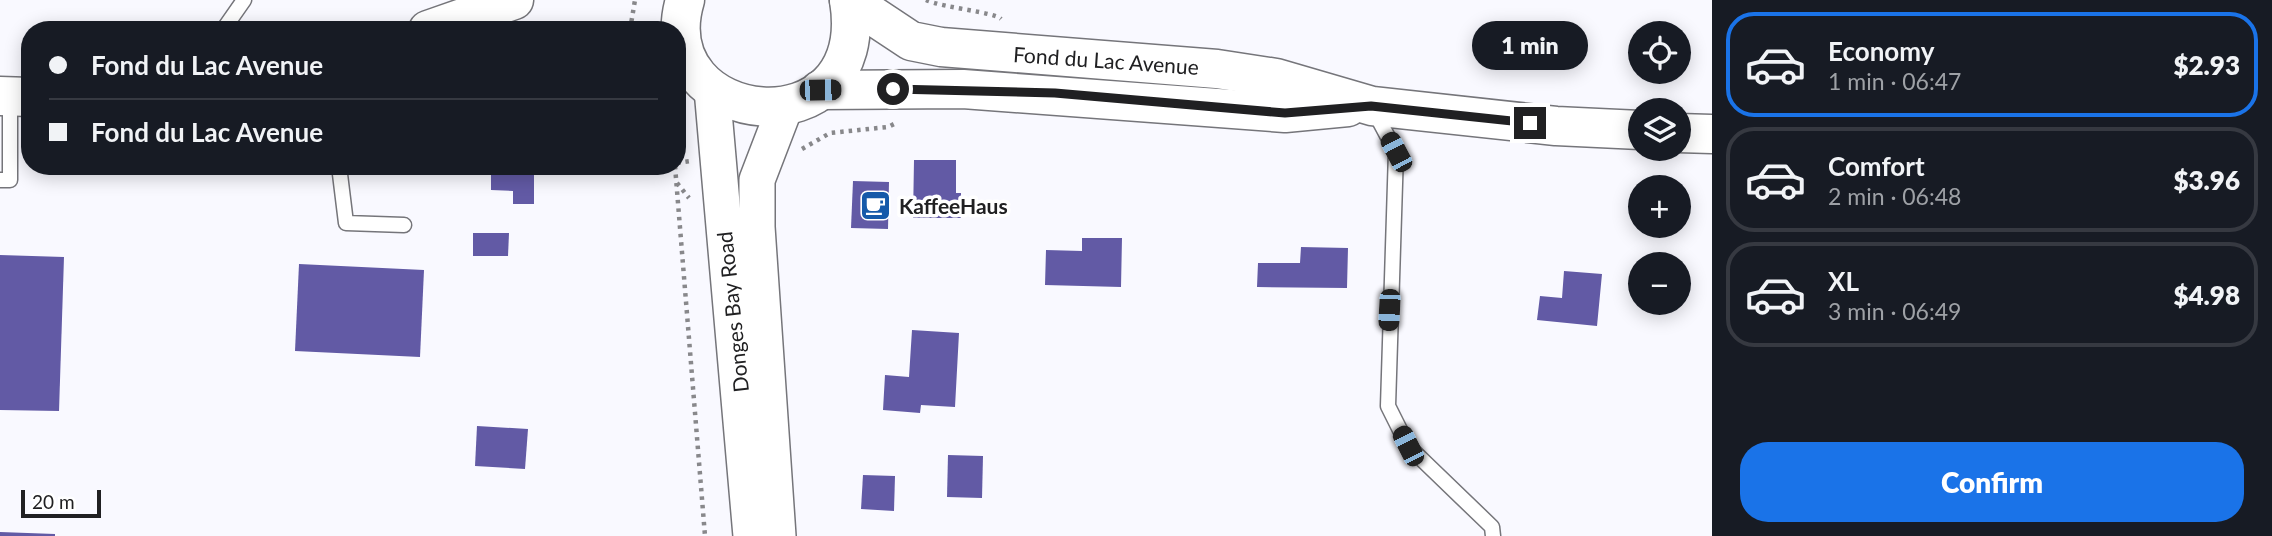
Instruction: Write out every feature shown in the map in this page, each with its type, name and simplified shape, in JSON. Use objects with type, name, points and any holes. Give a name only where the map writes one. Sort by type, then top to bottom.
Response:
[{"type":"main road","points":[[454,21],[514,0]]},
{"type":"main road","points":[[682,21],[685,0]]},
{"type":"main road","points":[[686,43],[693,68],[745,106],[785,107],[820,90],[845,59],[851,40],[849,0]]},
{"type":"main road","name":"Fond du Lac Avenue","points":[[849,0],[911,41],[941,47],[1217,69],[1276,78],[1371,106],[1556,126],[1628,129]]},
{"type":"main road","name":"Fond du Lac Avenue","points":[[820,90],[954,88],[1055,93],[1285,113],[1371,106]]},
{"type":"main road","points":[[1691,133],[1712,134]]},
{"type":"street","name":"Donges Bay Road","points":[[693,68],[751,536]]},
{"type":"street","name":"Donges Bay Road","points":[[778,536],[757,227],[757,180],[785,107]]},
{"type":"lane","points":[[229,21],[244,0]]},
{"type":"lane","points":[[0,180],[10,180],[13,96]]},
{"type":"lane","points":[[1371,106],[1396,152],[1388,406],[1408,446],[1492,527],[1493,536]]},
{"type":"lane","points":[[340,175],[346,223],[404,225]]},
{"type":"path","points":[[632,21],[635,0]]},
{"type":"path","points":[[926,0],[952,10],[995,14]]},
{"type":"path","points":[[801,150],[830,133],[888,127]]},
{"type":"path","points":[[676,175],[705,536]]},
{"type":"building","points":[[914,160],[956,160],[956,193],[961,193],[961,218],[913,218]]},
{"type":"building","points":[[491,175],[534,175],[534,204],[513,204],[513,191],[491,190]]},
{"type":"building","points":[[853,181],[889,182],[888,229],[851,228]]},
{"type":"building","points":[[473,233],[509,233],[508,256],[473,256]]},
{"type":"building","points":[[1082,238],[1122,238],[1121,287],[1045,285],[1046,250],[1082,251]]},
{"type":"building","points":[[1301,247],[1348,248],[1347,288],[1257,287],[1258,263],[1300,263]]},
{"type":"building","points":[[0,255],[64,257],[59,411],[0,410]]},
{"type":"building","points":[[299,264],[424,270],[420,357],[295,351]]},
{"type":"building","points":[[1564,271],[1602,274],[1597,326],[1537,320],[1540,296],[1562,298]]},
{"type":"building","points":[[912,330],[959,333],[955,407],[921,405],[920,413],[883,410],[885,375],[909,377]]},
{"type":"building","points":[[477,426],[528,429],[525,469],[475,466]]},
{"type":"building","points":[[948,455],[983,456],[982,498],[947,497]]},
{"type":"building","points":[[863,475],[895,476],[894,511],[861,509]]},
{"type":"building","points":[[0,532],[55,534],[55,536],[0,536]]},
{"type":"place","name":"KaffeeHaus","points":[[876,205]]},
{"type":"route","points":[[893,89],[954,88],[1055,93],[1285,113],[1371,106],[1530,123]]}]
